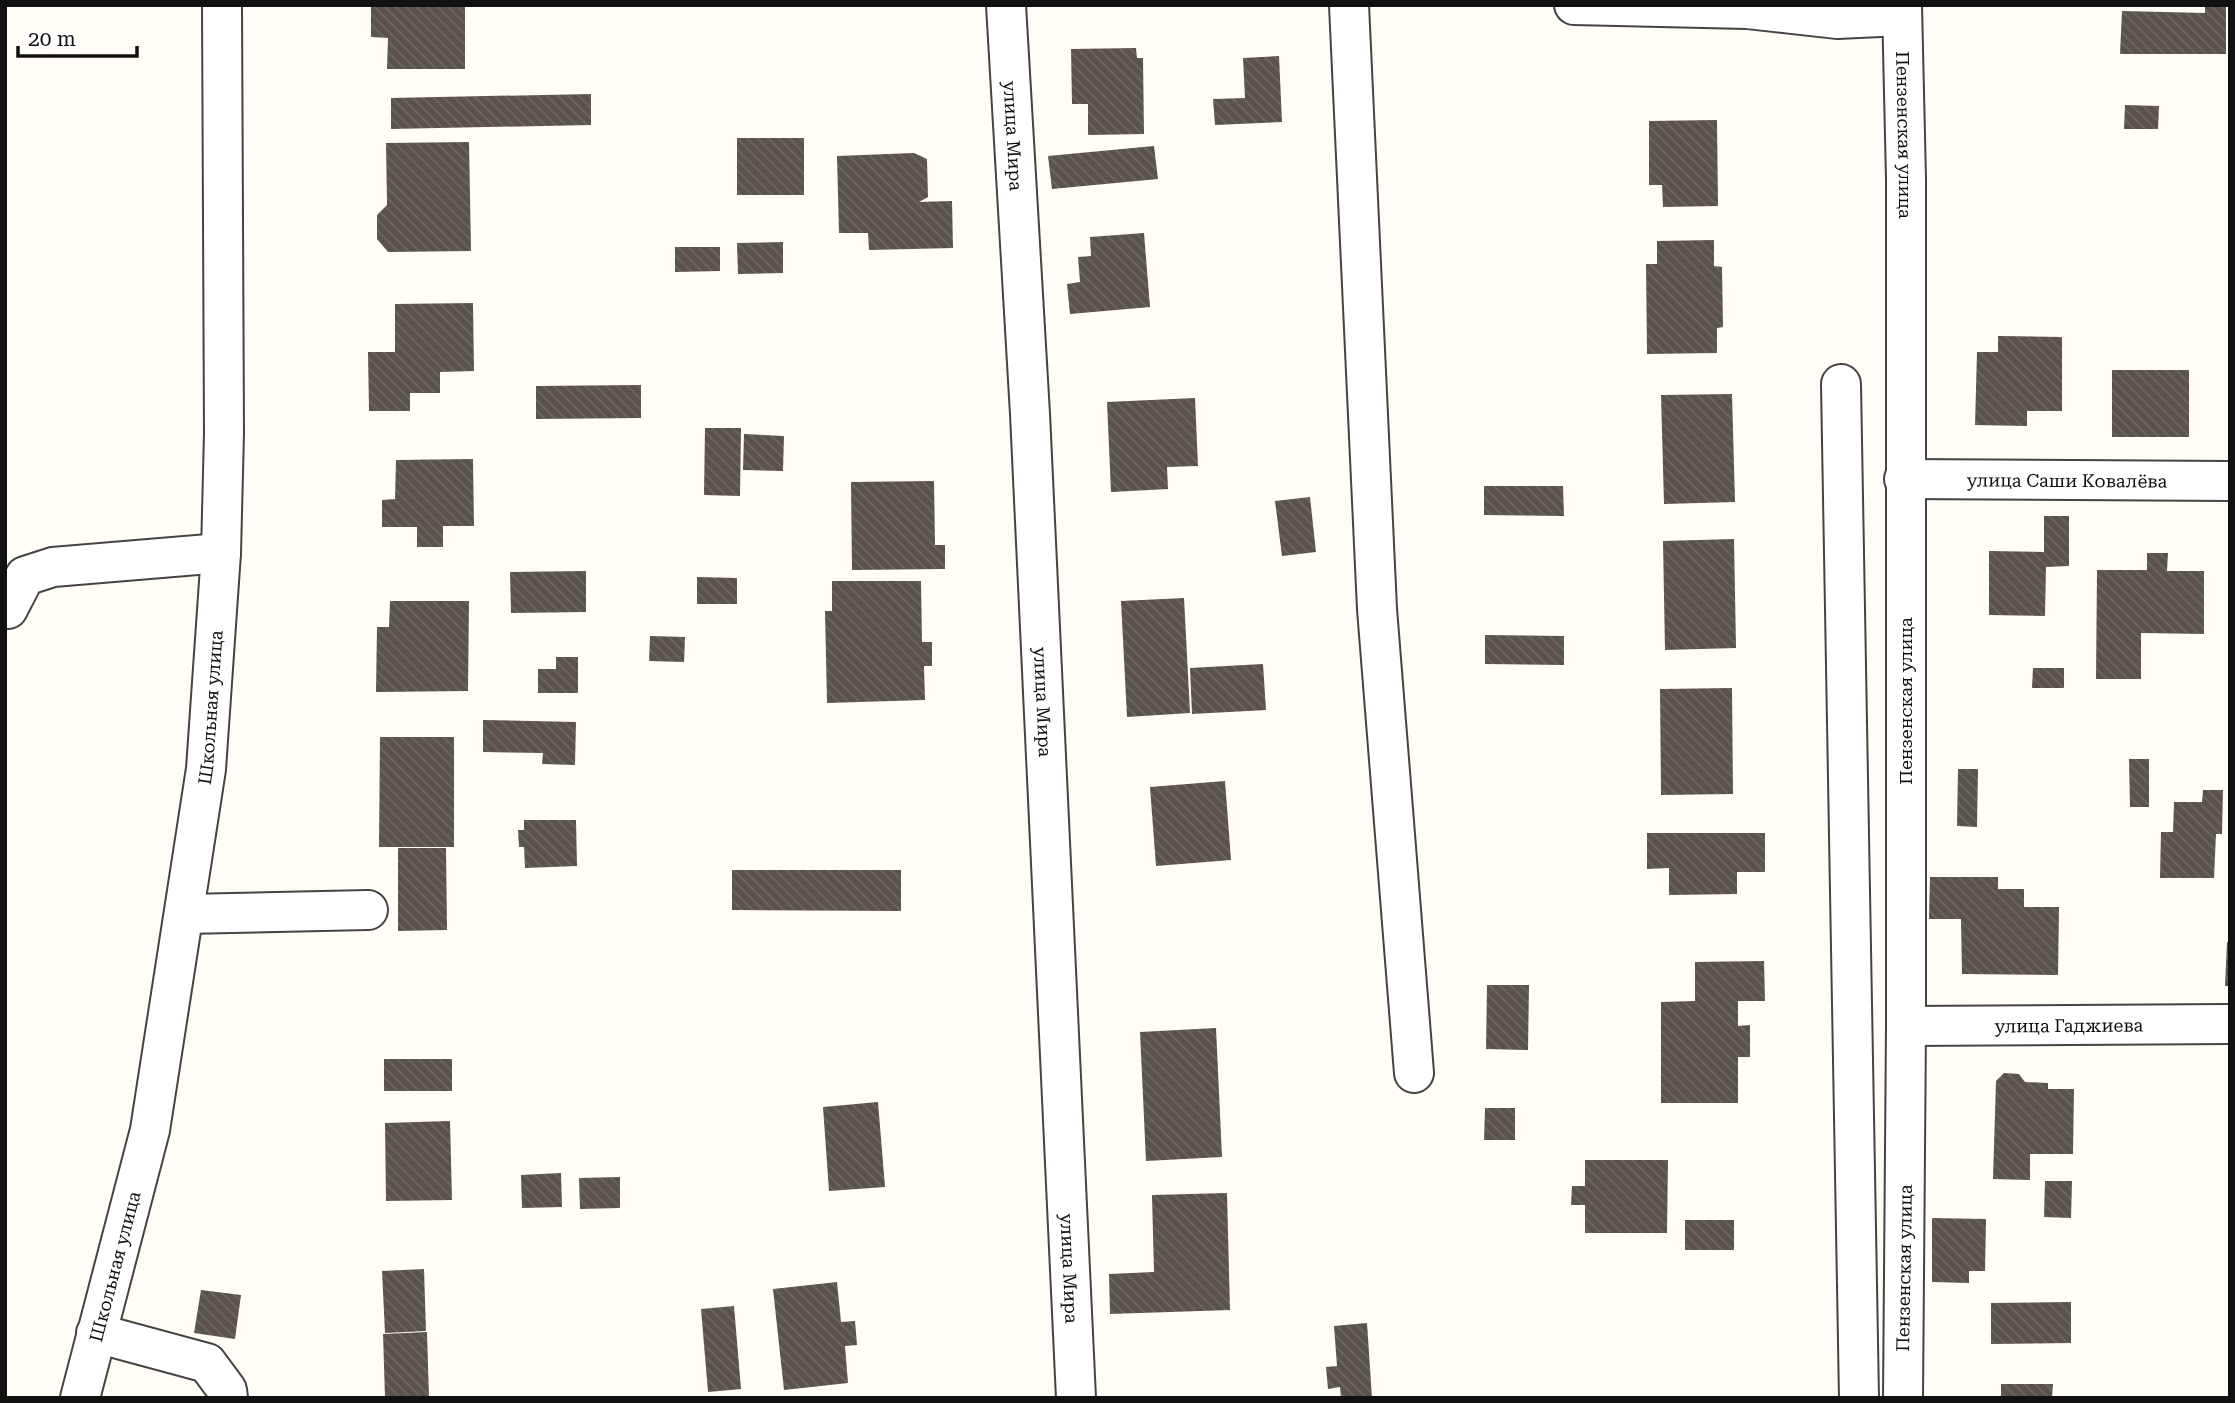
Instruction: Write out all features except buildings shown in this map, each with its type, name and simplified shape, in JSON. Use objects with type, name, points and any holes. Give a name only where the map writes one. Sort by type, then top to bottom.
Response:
[{"type":"street","name":"Школьная улица","points":[[80,1398],[150,1130],[206,769],[221,553],[224,433],[222,5]]},
{"type":"street","name":"улица Мира","points":[[1006,5],[1031,428],[1076,1398]]},
{"type":"street","points":[[1349,5],[1377,609],[1414,1073]]},
{"type":"street","points":[[1574,5],[1746,9],[1837,19],[1902,10]]},
{"type":"street","name":"Пензенская улица","points":[[1902,10],[1906,180],[1903,1398]]},
{"type":"street","points":[[1841,384],[1860,1398]]},
{"type":"street","name":"улица Саши Ковалёва","points":[[1904,479],[2230,481]]},
{"type":"street","points":[[8,609],[25,576],[53,567],[221,553]]},
{"type":"street","points":[[185,914],[368,910]]},
{"type":"street","name":"улица Гаджиева","points":[[1906,1026],[2230,1024]]},
{"type":"street","points":[[96,1333],[207,1363],[226,1390],[228,1398]]}]
